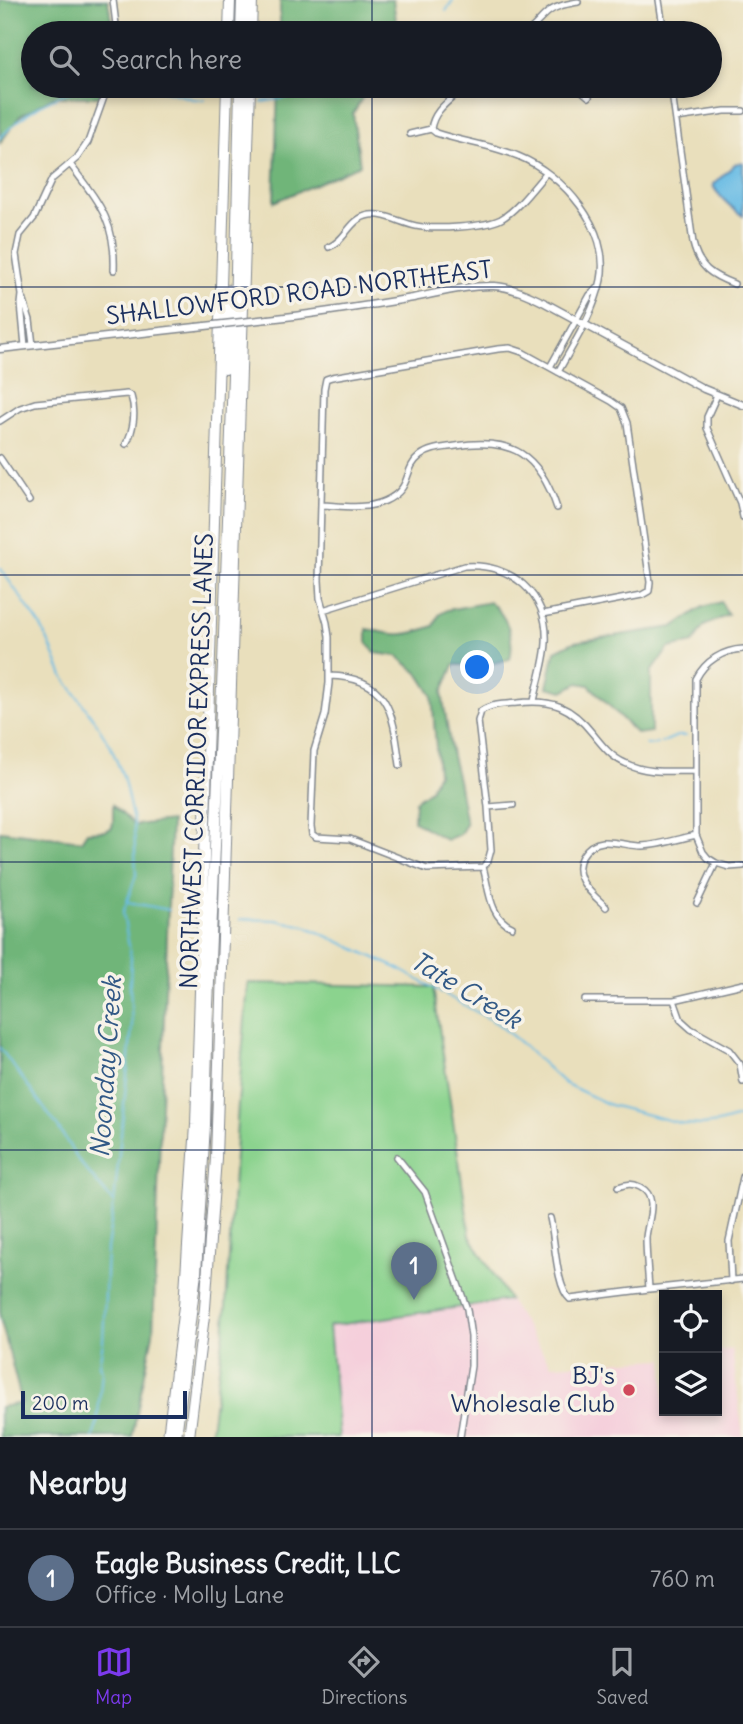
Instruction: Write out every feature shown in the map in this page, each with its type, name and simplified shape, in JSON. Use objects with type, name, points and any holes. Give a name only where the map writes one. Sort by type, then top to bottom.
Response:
[{"type":"highway","points":[[229,21],[230,0]]},
{"type":"highway","points":[[241,21],[242,0]]},
{"type":"highway","points":[[251,21],[252,0]]},
{"type":"highway","points":[[168,1437],[184,1306],[196,1125],[227,98]]},
{"type":"highway","points":[[215,503],[227,348],[232,187],[238,98]]},
{"type":"highway","name":"NORTHWEST CORRIDOR EXPRESS LANES","points":[[176,1437],[196,1273],[204,1152],[235,317],[239,98]]},
{"type":"highway","points":[[190,1433],[205,1308],[216,1168],[250,98]]},
{"type":"street","points":[[113,0],[116,21]]},
{"type":"street","points":[[659,0],[662,21]]},
{"type":"street","points":[[540,21],[547,12],[557,7],[578,2]]},
{"type":"street","points":[[33,345],[16,254],[20,235],[34,218],[52,179],[77,158],[88,142],[104,98]]},
{"type":"street","points":[[452,98],[438,111],[433,121],[432,129],[436,134],[514,154],[530,162],[572,195],[590,222],[601,257],[602,271],[598,294],[558,372]]},
{"type":"street","points":[[673,98],[696,256],[711,273],[734,284]]},
{"type":"street","points":[[676,118],[743,111]]},
{"type":"street","points":[[410,134],[432,129]]},
{"type":"street","points":[[71,164],[108,220],[113,239],[114,270]]},
{"type":"street","points":[[329,247],[339,242],[359,218],[372,215],[433,228],[497,220],[508,214],[546,173]]},
{"type":"street","points":[[497,220],[500,229]]},
{"type":"street","name":"SHALLOWFORD ROAD NORTHEAST","points":[[0,349],[309,315],[492,286],[528,295],[717,395],[743,405]]},
{"type":"street","points":[[550,367],[590,295],[599,287]]},
{"type":"street","points":[[22,295],[25,346]]},
{"type":"street","points":[[543,614],[651,593],[625,416],[617,404],[517,350],[505,348],[324,377],[319,580],[329,637],[329,676],[325,715],[313,759],[310,837],[361,842],[427,869],[483,867],[491,854],[478,721],[481,711],[490,706],[534,701],[551,703],[569,710],[584,722],[607,750],[624,763],[653,771],[695,771]]},
{"type":"street","points":[[0,421],[20,408],[35,403],[133,393],[132,430],[126,444]]},
{"type":"street","points":[[717,395],[707,417],[707,428],[740,503],[743,517]]},
{"type":"street","points":[[322,505],[362,507],[378,504],[393,497],[403,488],[414,462],[427,452],[484,443],[507,447],[533,463],[550,486],[557,508]]},
{"type":"street","points":[[0,458],[29,501]]},
{"type":"street","points":[[323,610],[464,566],[475,565],[503,571],[517,579],[531,593],[543,614],[546,643],[534,701]]},
{"type":"street","points":[[743,649],[714,658],[696,679],[695,771],[696,835],[703,852],[716,863],[729,867],[743,866]]},
{"type":"street","points":[[329,676],[346,677],[365,683],[382,697],[394,724],[400,765]]},
{"type":"street","points":[[475,706],[481,711]]},
{"type":"street","points":[[488,807],[513,805]]},
{"type":"street","points":[[606,907],[584,884],[579,873],[583,853],[591,846],[603,842],[643,846],[696,835]]},
{"type":"street","points":[[697,904],[716,863]]},
{"type":"street","points":[[483,867],[497,915],[512,927]]},
{"type":"street","points":[[585,1000],[674,1000],[743,984]]},
{"type":"street","points":[[674,1000],[681,1020],[691,1029],[729,1051],[740,1064],[743,1082]]},
{"type":"street","points":[[397,1157],[425,1192],[467,1309],[471,1366],[460,1437]]},
{"type":"street","points":[[731,1281],[730,1241],[743,1177]]},
{"type":"street","points":[[618,1187],[633,1185],[643,1188],[650,1196],[651,1213],[646,1238],[649,1289]]},
{"type":"street","points":[[550,1219],[561,1286],[570,1299],[743,1279]]},
{"type":"shaded area","points":[[509,1300],[551,1365],[659,1359],[659,1416],[722,1416],[722,1350],[732,1349],[743,1437],[339,1437],[328,1326]]},
{"type":"green space","points":[[0,0],[108,0],[111,21],[21,21],[21,98],[51,98],[20,116],[0,143]]},
{"type":"green space","points":[[280,0],[393,0],[396,21],[280,21]]},
{"type":"green space","points":[[278,98],[362,98],[353,114],[360,165],[274,202]]},
{"type":"green space","points":[[490,602],[501,614],[508,628],[510,659],[486,665],[454,665],[442,693],[466,824],[460,834],[446,840],[414,821],[415,801],[430,790],[438,773],[432,695],[418,673],[397,656],[375,653],[367,642],[367,629],[408,634],[434,626],[439,615],[447,610]]},
{"type":"green space","points":[[721,602],[728,615],[704,626],[693,643],[669,648],[651,672],[651,732],[637,734],[589,685],[578,683],[563,691],[547,687],[555,651],[574,642],[673,627],[703,607]]},
{"type":"green space","points":[[113,805],[134,825],[171,821],[153,1334],[132,1437],[0,1437],[0,1407],[22,1403],[0,1317],[0,831],[81,841],[87,832],[112,828]]},
{"type":"green space","points":[[248,983],[433,987],[470,1236],[509,1300],[329,1326],[339,1437],[210,1437],[225,1323]]},
{"type":"water","points":[[742,162],[743,216],[722,198],[713,185],[735,164]]},
{"type":"waterway","points":[[446,11],[453,0]]},
{"type":"waterway","points":[[0,138],[20,120],[56,98]]},
{"type":"waterway","points":[[190,98],[205,100]]},
{"type":"waterway","points":[[262,102],[285,98]]},
{"type":"waterway","name":"Noonday Creek","points":[[0,568],[39,623],[63,676],[110,745],[123,776],[134,825],[136,875],[123,913],[131,958],[132,1026],[107,1248],[103,1342],[99,1365],[102,1371],[97,1425],[93,1437]]},
{"type":"waterway","points":[[661,743],[677,736],[686,736]]},
{"type":"waterway","points":[[646,745],[657,744]]},
{"type":"waterway","name":"Tate Creek","points":[[128,902],[169,910]]},
{"type":"waterway","name":"Tate Creek","points":[[240,919],[276,920],[305,926],[401,970],[498,1024],[564,1083],[610,1105],[684,1124],[718,1123],[743,1116]]},
{"type":"waterway","points":[[0,1048],[58,1127],[78,1160],[113,1202]]},
{"type":"place","name":"Eagle Business Credit, LLC","points":[[414,1300]]},
{"type":"place","name":"BJ's Wholesale Club","points":[[629,1390]]}]
